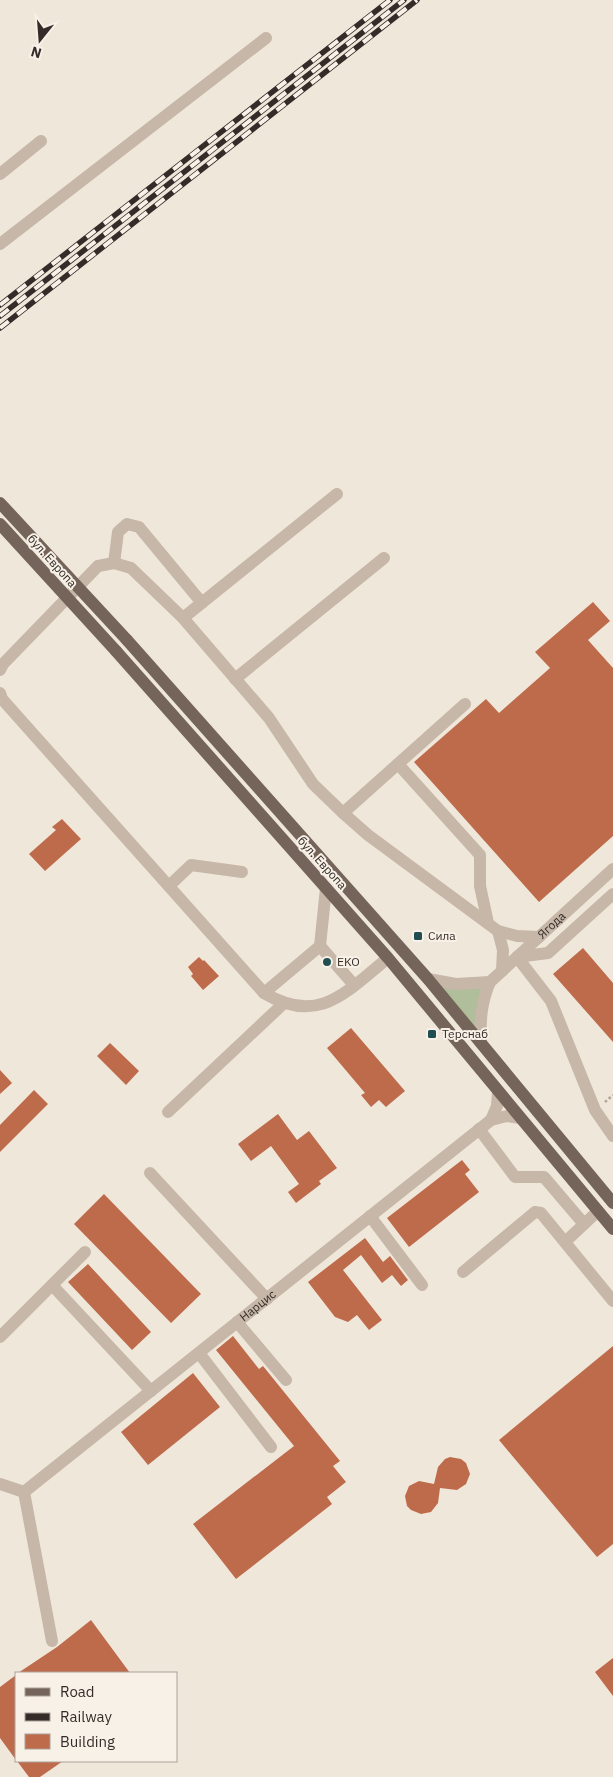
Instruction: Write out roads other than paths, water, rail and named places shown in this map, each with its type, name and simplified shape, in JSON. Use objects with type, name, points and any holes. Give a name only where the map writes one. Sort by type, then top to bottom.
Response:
[{"type":"main road","name":"бул. Европа","points":[[0,502],[127,640],[428,979],[613,1203]]},
{"type":"main road","name":"бул. Европа","points":[[0,524],[116,651],[388,958],[613,1229]]},
{"type":"street","points":[[0,244],[266,38]]},
{"type":"street","points":[[0,174],[41,141]]},
{"type":"street","points":[[183,618],[337,494]]},
{"type":"street","points":[[114,563],[118,532],[127,524],[139,527],[202,603]]},
{"type":"street","points":[[236,679],[384,558]]},
{"type":"street","points":[[0,670],[3,664],[98,566],[114,563],[131,568],[183,618],[236,679],[269,718],[313,784],[343,813],[368,835],[498,931],[517,936],[539,936]]},
{"type":"street","points":[[0,693],[2,699],[264,992],[283,1004],[307,1008],[329,1003],[388,958]]},
{"type":"street","points":[[343,813],[465,704]]},
{"type":"street","points":[[398,764],[480,856],[480,886],[488,923]]},
{"type":"street","points":[[169,886],[191,865],[242,872]]},
{"type":"street","name":"Ягода","points":[[490,982],[613,870]]},
{"type":"street","points":[[264,992],[320,946],[326,888]]},
{"type":"street","points":[[517,957],[548,953],[613,894]]},
{"type":"street","points":[[498,931],[503,950],[502,971]]},
{"type":"street","points":[[320,946],[354,985]]},
{"type":"street","points":[[517,957],[551,1001],[595,1110],[613,1136]]},
{"type":"street","points":[[428,979],[456,984],[490,982],[483,998],[480,1018],[481,1043]]},
{"type":"street","points":[[168,1112],[283,1004]]},
{"type":"street","points":[[490,1120],[497,1106],[498,1092]]},
{"type":"street","points":[[490,1120],[507,1116],[520,1118]]},
{"type":"street","name":"Нарцис","points":[[12,1488],[151,1391],[490,1120]]},
{"type":"street","points":[[479,1129],[515,1177],[544,1177],[584,1224]]},
{"type":"street","points":[[150,1173],[267,1299]]},
{"type":"street","points":[[565,1242],[598,1211]]},
{"type":"street","points":[[463,1272],[535,1212],[541,1213],[613,1301]]},
{"type":"street","points":[[370,1216],[422,1285]]},
{"type":"street","points":[[0,1337],[85,1252]]},
{"type":"street","points":[[52,1285],[151,1391]]},
{"type":"street","points":[[237,1322],[286,1380]]},
{"type":"street","points":[[199,1353],[271,1447]]},
{"type":"street","points":[[0,1476],[12,1488],[52,1642]]},
{"type":"railway","points":[[0,305],[390,0]]},
{"type":"railway","points":[[0,316],[404,0]]},
{"type":"railway","points":[[0,328],[417,0]]},
{"type":"place","name":"Сила","points":[[418,936]]},
{"type":"place","name":"EKO","points":[[327,962]]},
{"type":"place","name":"Терснаб","points":[[432,1034]]}]
